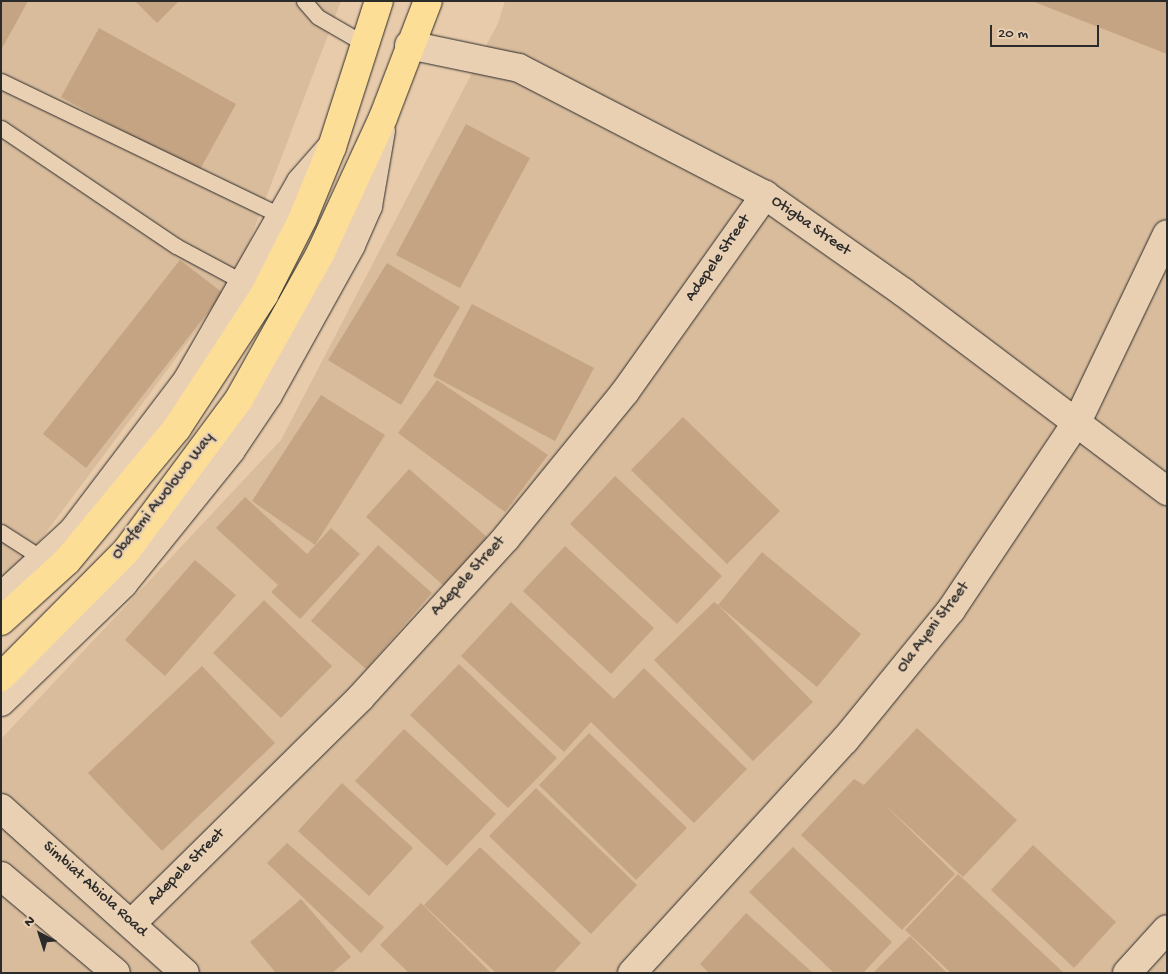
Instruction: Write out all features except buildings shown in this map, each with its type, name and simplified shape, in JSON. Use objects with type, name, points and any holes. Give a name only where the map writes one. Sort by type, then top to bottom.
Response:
[{"type":"main road","points":[[365,44],[379,1]]},
{"type":"main road","points":[[409,45],[428,1]]},
{"type":"main road","name":"Obafemi Awolowo Way","points":[[1,620],[67,561],[177,428],[236,339],[285,257],[332,147],[365,44]]},
{"type":"main road","name":"Obafemi Awolowo Way","points":[[1,677],[127,550],[239,399],[321,252],[383,118],[409,45]]},
{"type":"street","name":"Otigba Street","points":[[409,45],[519,68],[765,195],[903,292],[1167,491]]},
{"type":"street","points":[[1,702],[123,584],[231,450],[268,394],[351,245],[368,206],[383,118]]},
{"type":"street","points":[[1,598],[73,531],[187,381],[301,182],[332,147]]},
{"type":"street","name":"Adepele Street","points":[[132,923],[361,697],[506,538],[625,392],[765,195]]},
{"type":"street","name":"Ola Ayeni Street","points":[[647,968],[728,864],[845,740],[951,610],[1077,422],[1167,234]]},
{"type":"street","name":"Simbiat Abiola Road","points":[[1,808],[132,923],[185,973]]},
{"type":"street","points":[[1,876],[111,971]]},
{"type":"street","points":[[1127,973],[1167,929]]},
{"type":"lane","points":[[304,1],[318,17],[365,44]]},
{"type":"lane","points":[[1,81],[281,216]]},
{"type":"lane","points":[[1,128],[176,246],[242,282]]},
{"type":"lane","points":[[1,532],[43,559]]},
{"type":"shaded area","points":[[1,1],[341,1],[235,279],[1,593]]},
{"type":"shaded area","points":[[505,1],[1167,1],[1167,973],[1,973],[1,739],[281,440],[498,23]]}]
